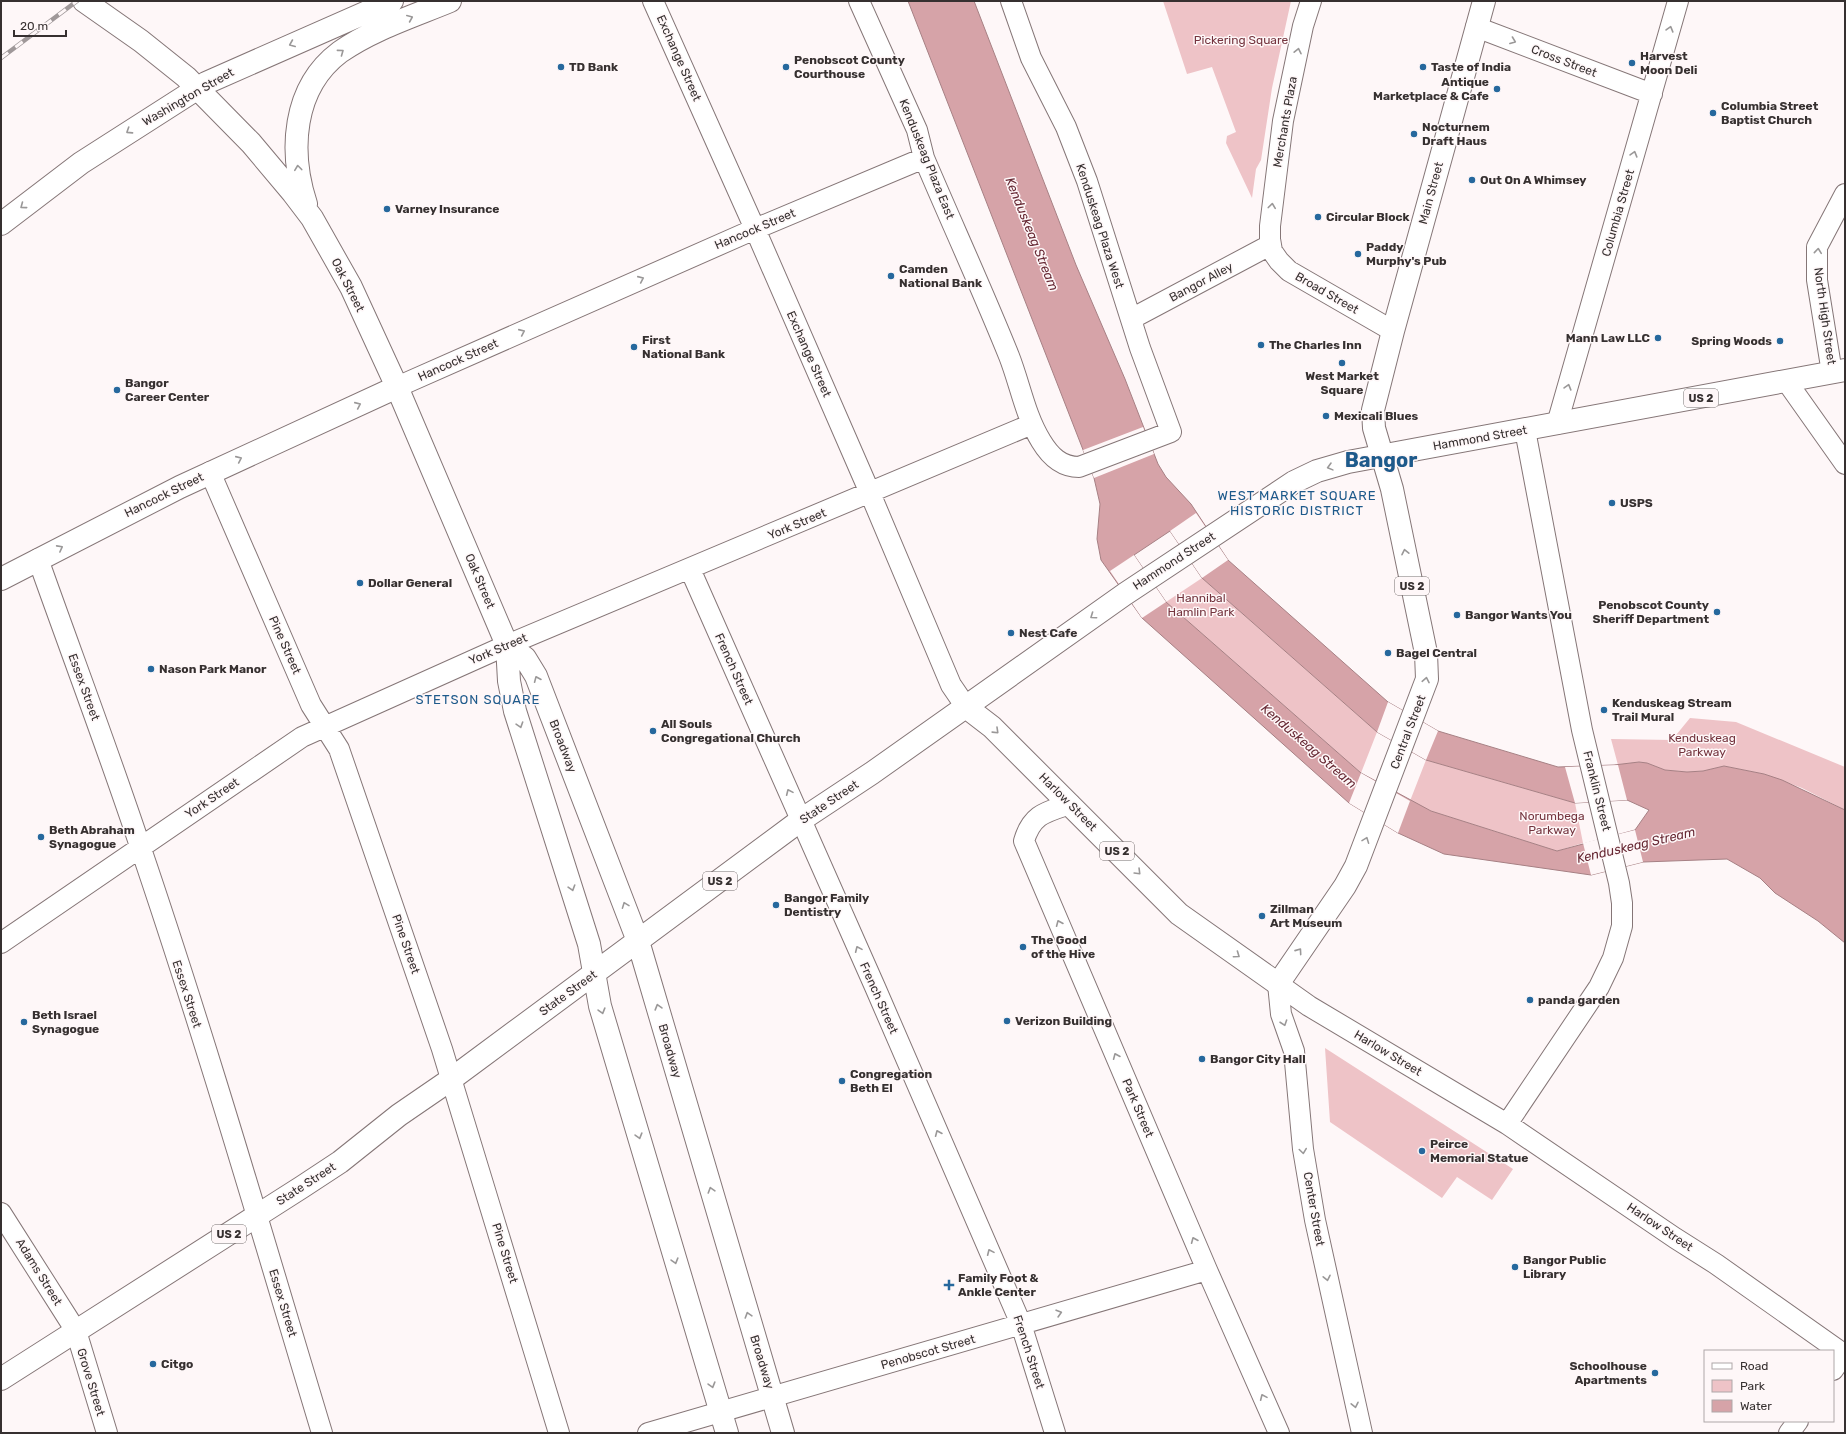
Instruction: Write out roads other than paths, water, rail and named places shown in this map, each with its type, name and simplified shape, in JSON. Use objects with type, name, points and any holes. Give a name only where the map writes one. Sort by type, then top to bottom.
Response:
[{"type":"main road","name":"Oak Street","points":[[84,1],[171,64],[198,88],[251,143],[312,218],[351,287],[397,387],[507,645]]},
{"type":"main road","name":"Washington Street","points":[[1,224],[81,163],[198,88],[226,73],[392,1]]},
{"type":"main road","points":[[312,218],[300,183],[296,136],[298,123],[305,100],[317,78],[332,59],[351,45],[374,33],[450,1]]},
{"type":"main road","name":"Main Street","points":[[1382,456],[1374,428],[1373,410],[1393,331],[1484,1]]},
{"type":"main road","name":"Hammond Street","points":[[1125,594],[1294,482],[1317,471],[1382,456],[1787,382],[1839,371]]},
{"type":"main road","name":"Hancock Street","points":[[1,579],[140,506],[210,472],[397,387]]},
{"type":"main road","name":"Central Street","points":[[1278,984],[1351,876],[1414,717],[1427,679],[1428,662],[1392,489],[1382,456]]},
{"type":"main road","name":"State Street","points":[[1,1379],[340,1162],[399,1116],[450,1080],[801,820],[966,707],[1125,594]]},
{"type":"main road","points":[[507,645],[509,681],[516,712],[588,940],[600,1006],[727,1433]]},
{"type":"main road","name":"Broadway","points":[[507,645],[525,658],[536,676],[638,941],[783,1433]]},
{"type":"main road","name":"Harlow Street","points":[[966,707],[992,727],[1179,914],[1278,984]]},
{"type":"street","name":"Exchange Street","points":[[653,1],[755,229],[870,493],[951,685],[966,707]]},
{"type":"street","name":"Kenduskeag Plaza East","points":[[859,1],[917,130],[924,158],[1009,355],[1032,424],[1045,447],[1059,462],[1074,467],[1089,464],[1149,441]]},
{"type":"street","name":"Kenduskeag Plaza West","points":[[1011,1],[1031,58],[1066,126],[1087,181],[1131,319],[1171,432],[1149,441]]},
{"type":"street","name":"Merchants Plaza","points":[[1270,245],[1270,226],[1281,130],[1303,26],[1311,1]]},
{"type":"street","name":"Columbia Street","points":[[1557,424],[1678,1]]},
{"type":"street","name":"Cross Street","points":[[1476,27],[1652,94]]},
{"type":"street","name":"Hancock Street","points":[[397,387],[755,229],[924,158]]},
{"type":"street","name":"North High Street","points":[[1839,371],[1817,280],[1817,247],[1845,194]]},
{"type":"street","name":"Bangor Alley","points":[[1131,319],[1270,245]]},
{"type":"street","name":"Broad Street","points":[[1270,245],[1278,261],[1289,271],[1393,331]]},
{"type":"street","points":[[1787,382],[1845,464]]},
{"type":"street","name":"York Street","points":[[1,943],[302,737],[507,645],[1032,424]]},
{"type":"street","name":"Franklin Street","points":[[1507,1124],[1599,987],[1613,958],[1622,926],[1622,898],[1590,766],[1525,430]]},
{"type":"street","name":"Pine Street","points":[[210,472],[311,704],[339,749],[442,1049],[450,1080],[463,1115],[559,1433]]},
{"type":"street","name":"Essex Street","points":[[38,559],[140,847],[257,1216],[322,1433]]},
{"type":"street","name":"French Street","points":[[690,569],[1021,1324],[1055,1433]]},
{"type":"street","name":"Park Street","points":[[1070,804],[1049,811],[1036,819],[1028,828],[1024,841],[1207,1270],[1279,1433]]},
{"type":"street","name":"Harlow Street","points":[[1278,984],[1309,1006],[1507,1124],[1675,1238],[1716,1264],[1828,1350]]},
{"type":"street","name":"Center Street","points":[[1278,984],[1281,1014],[1294,1051],[1303,1149],[1315,1220],[1362,1433]]},
{"type":"street","name":"Adams Street","points":[[1,1213],[76,1331]]},
{"type":"street","name":"Penobscot Street","points":[[648,1433],[1207,1270]]},
{"type":"street","name":"Grove Street","points":[[76,1331],[107,1433]]},
{"type":"street","points":[[1789,1433],[1797,1422]]},
{"type":"water","name":"Kenduskeag Stream","points":[[908,1],[974,1],[1076,265],[1125,379],[1158,464],[1166,477],[1191,504],[1228,560],[1388,702],[1438,731],[1558,767],[1614,765],[1639,762],[1647,763],[1665,770],[1687,772],[1703,771],[1724,766],[1764,774],[1782,780],[1845,810],[1845,943],[1818,921],[1775,893],[1760,878],[1727,859],[1643,862],[1591,875],[1444,854],[1398,833],[1349,803],[1142,618],[1101,560],[1097,539],[1100,504],[1094,478]],"holes":[[[1170,531],[1202,578],[1377,732],[1426,760],[1575,803],[1627,800],[1649,810],[1635,830],[1557,851],[1431,811],[1361,773],[1166,602],[1134,555]]]},
{"type":"railway","points":[[1,58],[77,1]]},
{"type":"place","name":"Harvest Moon Deli","points":[[1632,63]]},
{"type":"place","name":"TD Bank","points":[[561,67]]},
{"type":"place","name":"Penobscot County Courthouse","points":[[786,67]]},
{"type":"place","name":"Taste of India","points":[[1423,67]]},
{"type":"place","name":"Antique Marketplace & Cafe","points":[[1497,89]]},
{"type":"place","name":"Columbia Street Baptist Church","points":[[1713,113]]},
{"type":"place","name":"Nocturnem Draft Haus","points":[[1414,134]]},
{"type":"place","name":"Out On A Whimsey","points":[[1472,180]]},
{"type":"place","name":"Varney Insurance","points":[[387,209]]},
{"type":"place","name":"Circular Block","points":[[1318,217]]},
{"type":"place","name":"Paddy Murphy's Pub","points":[[1358,254]]},
{"type":"place","name":"Camden National Bank","points":[[891,276]]},
{"type":"place","name":"Mann Law LLC","points":[[1658,338]]},
{"type":"place","name":"Spring Woods","points":[[1780,341]]},
{"type":"place","name":"The Charles Inn","points":[[1261,345]]},
{"type":"place","name":"First National Bank","points":[[634,347]]},
{"type":"place","name":"West Market Square","points":[[1342,363]]},
{"type":"place","name":"Bangor Career Center","points":[[117,390]]},
{"type":"place","name":"Mexicali Blues","points":[[1326,416]]},
{"type":"place","name":"USPS","points":[[1612,503]]},
{"type":"place","name":"Dollar General","points":[[360,583]]},
{"type":"place","name":"Penobscot County Sheriff Department","points":[[1717,612]]},
{"type":"place","name":"Bangor Wants You","points":[[1457,615]]},
{"type":"place","name":"Nest Cafe","points":[[1011,633]]},
{"type":"place","name":"Bagel Central","points":[[1388,653]]},
{"type":"place","name":"Nason Park Manor","points":[[151,669]]},
{"type":"place","name":"Kenduskeag Stream Trail Mural","points":[[1604,710]]},
{"type":"place","name":"All Souls Congregational Church","points":[[653,731]]},
{"type":"place","name":"Beth Abraham Synagogue","points":[[41,837]]},
{"type":"place","name":"Bangor Family Dentistry","points":[[776,905]]},
{"type":"place","name":"Zillman Art Museum","points":[[1262,916]]},
{"type":"place","name":"The Good of the Hive","points":[[1023,947]]},
{"type":"place","name":"panda garden","points":[[1530,1000]]},
{"type":"place","name":"Verizon Building","points":[[1007,1021]]},
{"type":"place","name":"Beth Israel Synagogue","points":[[24,1022]]},
{"type":"place","name":"Bangor City Hall","points":[[1202,1059]]},
{"type":"place","name":"Congregation Beth El","points":[[842,1081]]},
{"type":"place","name":"Peirce Memorial Statue","points":[[1422,1151]]},
{"type":"place","name":"Bangor Public Library","points":[[1515,1267]]},
{"type":"place","name":"Family Foot & Ankle Center","points":[[949,1285]]},
{"type":"place","name":"Citgo","points":[[153,1364]]},
{"type":"place","name":"Schoolhouse Apartments","points":[[1655,1373]]},
{"type":"district","name":"Bangor","points":[[1381,460]]},
{"type":"district","name":"WEST MARKET SQUARE HISTORIC DISTRICT","points":[[1297,502]]},
{"type":"district","name":"STETSON SQUARE","points":[[478,699]]},
{"type":"park label","name":"Pickering Square","points":[[1241,40]]},
{"type":"park label","name":"Hannibal Hamlin Park","points":[[1201,605]]},
{"type":"park label","name":"Kenduskeag Parkway","points":[[1702,745]]},
{"type":"park label","name":"Norumbega Parkway","points":[[1552,823]]}]
